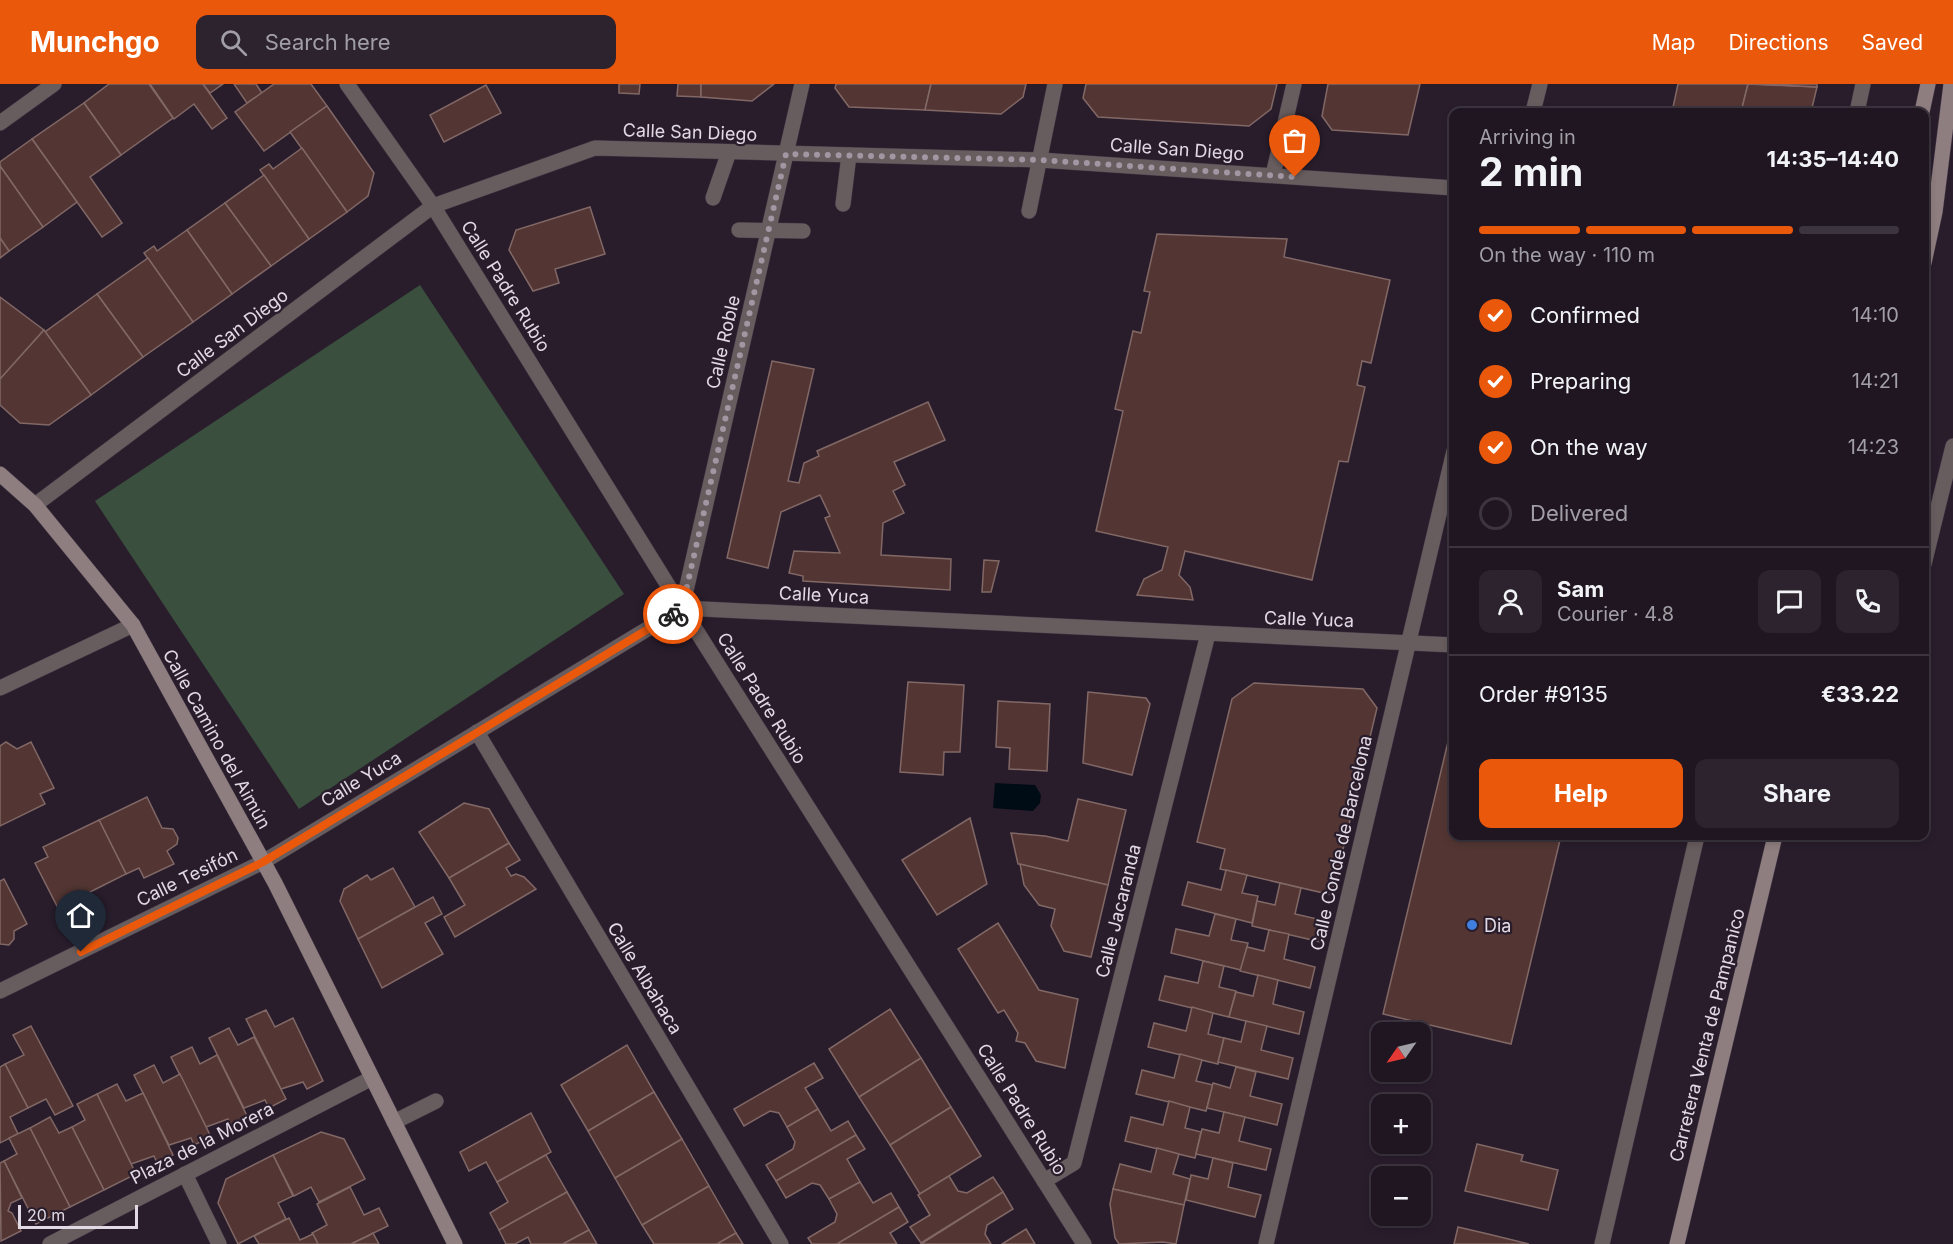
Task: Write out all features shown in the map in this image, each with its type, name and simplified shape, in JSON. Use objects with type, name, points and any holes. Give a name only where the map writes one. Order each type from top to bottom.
[{"type":"street","points":[[0,123],[54,84]]},
{"type":"street","name":"Calle Padre Rubio","points":[[347,84],[433,206],[682,608],[1084,1244]]},
{"type":"street","name":"Calle Roble","points":[[682,608],[802,84]]},
{"type":"street","points":[[1029,211],[1055,84]]},
{"type":"street","points":[[1273,175],[1294,84]]},
{"type":"street","points":[[1534,108],[1540,84]]},
{"type":"street","points":[[1858,108],[1863,84]]},
{"type":"street","points":[[1923,108],[1928,84]]},
{"type":"street","points":[[1929,240],[1935,212],[1951,84]]},
{"type":"street","name":"Calle San Diego","points":[[35,506],[433,206],[595,148],[1040,160],[1449,188]]},
{"type":"street","points":[[713,198],[729,152]]},
{"type":"street","points":[[843,204],[849,155]]},
{"type":"street","points":[[739,230],[803,231]]},
{"type":"street","points":[[1929,544],[1953,446]]},
{"type":"street","name":"Calle Conde de Barcelona","points":[[1266,1244],[1449,472]]},
{"type":"street","name":"Calle Camino del Aimún","points":[[0,474],[35,506],[133,625],[263,862],[455,1244]]},
{"type":"street","name":"Calle Yuca","points":[[263,862],[682,608],[1449,645]]},
{"type":"street","points":[[0,688],[133,625]]},
{"type":"street","name":"Calle Jacaranda","points":[[1044,1181],[1074,1163],[1208,634]]},
{"type":"street","name":"Calle Albahaca","points":[[477,732],[781,1244]]},
{"type":"street","points":[[1602,1244],[1696,840]]},
{"type":"street","name":"Carretera Venta de Pampanico","points":[[1677,1244],[1774,840]]},
{"type":"street","name":"Calle Tesifón","points":[[0,991],[263,862]]},
{"type":"street","name":"Plaza de la Morera","points":[[50,1244],[372,1078]]},
{"type":"street","points":[[394,1122],[436,1101]]},
{"type":"street","points":[[185,1174],[219,1244]]},
{"type":"green space","points":[[420,285],[624,594],[299,809],[95,501]]},
{"type":"shaded area","points":[[995,783],[1035,785],[1041,795],[1040,803],[1033,811],[993,808]]},
{"type":"building","points":[[109,84],[149,84],[173,118],[121,155],[84,103]]},
{"type":"building","points":[[150,84],[203,84],[227,118],[212,129],[194,104],[174,119]]},
{"type":"building","points":[[203,84],[223,84],[210,93]]},
{"type":"building","points":[[234,84],[256,84],[262,93],[247,103]]},
{"type":"building","points":[[274,84],[311,84],[327,106],[264,151],[235,112]]},
{"type":"building","points":[[619,84],[640,84],[639,94],[619,93]]},
{"type":"building","points":[[678,84],[701,84],[701,97],[677,96]]},
{"type":"building","points":[[701,84],[774,84],[752,101],[701,97]]},
{"type":"building","points":[[836,84],[931,84],[925,110],[849,107],[835,88]]},
{"type":"building","points":[[931,84],[1026,84],[1023,97],[1001,114],[925,110]]},
{"type":"building","points":[[1086,84],[1277,84],[1271,109],[1249,126],[1098,117],[1083,98]]},
{"type":"building","points":[[1328,84],[1420,84],[1408,135],[1332,130],[1322,116]]},
{"type":"building","points":[[1678,84],[1748,84],[1742,108],[1673,108]]},
{"type":"building","points":[[1748,84],[1817,87],[1812,108],[1742,108]]},
{"type":"building","points":[[1755,84],[1817,84],[1817,87]]},
{"type":"building","points":[[486,85],[501,113],[444,142],[430,115]]},
{"type":"building","points":[[84,103],[121,155],[90,177],[122,223],[102,237],[32,139]]},
{"type":"building","points":[[327,106],[374,173],[368,196],[347,212],[290,132]]},
{"type":"building","points":[[32,139],[77,202],[43,227],[0,166],[0,162]]},
{"type":"building","points":[[302,148],[347,212],[309,239],[260,170],[269,164],[273,169]]},
{"type":"building","points":[[0,166],[43,227],[9,251],[0,238]]},
{"type":"building","points":[[264,175],[309,239],[271,266],[225,203]]},
{"type":"building","points":[[225,203],[271,266],[232,294],[187,230]]},
{"type":"building","points":[[590,207],[605,254],[555,269],[559,283],[533,291],[509,250],[516,230]]},
{"type":"building","points":[[187,230],[232,294],[193,322],[144,253],[154,246],[157,251]]},
{"type":"building","points":[[1157,234],[1287,239],[1284,257],[1390,280],[1371,363],[1362,361],[1357,385],[1365,387],[1348,462],[1339,461],[1312,580],[1185,551],[1179,575],[1190,587],[1193,600],[1137,595],[1144,579],[1162,570],[1168,547],[1096,531],[1123,411],[1115,409],[1133,331],[1141,333],[1150,292],[1144,291]]},
{"type":"building","points":[[0,238],[9,251],[0,258]]},
{"type":"building","points":[[148,258],[193,322],[143,357],[97,294]]},
{"type":"building","points":[[97,294],[143,357],[91,395],[45,332]]},
{"type":"building","points":[[0,297],[44,330],[0,379]]},
{"type":"building","points":[[44,330],[91,395],[49,425],[20,423],[0,405],[0,379]]},
{"type":"building","points":[[772,361],[814,369],[788,481],[799,483],[804,463],[819,456],[817,451],[928,402],[945,440],[894,462],[905,485],[893,491],[904,513],[883,523],[881,555],[951,559],[950,590],[803,581],[803,576],[789,573],[794,551],[840,553],[825,518],[830,516],[820,495],[781,512],[768,568],[727,558]]},
{"type":"building","points":[[984,560],[999,561],[991,592],[982,592]]},
{"type":"building","points":[[908,682],[964,685],[960,752],[944,752],[943,775],[900,772]]},
{"type":"building","points":[[1254,683],[1363,689],[1377,708],[1332,895],[1220,869],[1225,849],[1197,842],[1232,699]]},
{"type":"building","points":[[1088,692],[1146,698],[1150,704],[1132,775],[1083,763]]},
{"type":"building","points":[[998,701],[1050,704],[1047,771],[1009,769],[1010,748],[996,747]]},
{"type":"building","name":"Dia","points":[[1449,738],[1449,840],[1560,840],[1511,1044],[1431,1025],[1431,1022],[1417,1022],[1383,1014]]},
{"type":"building","points":[[6,742],[17,749],[31,742],[54,788],[40,794],[45,804],[0,826],[0,746]]},
{"type":"building","points":[[147,797],[162,828],[173,829],[178,838],[177,844],[167,851],[174,864],[144,878],[139,868],[126,874],[99,820]]},
{"type":"building","points":[[1078,799],[1126,810],[1108,885],[1018,864],[1011,833],[1068,841]]},
{"type":"building","points":[[464,803],[489,809],[509,843],[449,878],[419,832]]},
{"type":"building","points":[[970,818],[987,884],[937,915],[902,860]]},
{"type":"building","points":[[99,820],[126,874],[90,892],[91,898],[86,905],[81,907],[71,902],[58,908],[35,863],[48,857],[43,847]]},
{"type":"building","points":[[509,843],[520,860],[506,868],[511,876],[516,874],[524,877],[536,889],[455,937],[444,917],[465,905],[449,878]]},
{"type":"building","points":[[1020,864],[1108,885],[1091,957],[1064,951],[1051,926],[1055,909],[1039,905],[1024,885]]},
{"type":"building","points":[[393,868],[415,907],[358,939],[340,901],[344,889],[367,875],[371,880]]},
{"type":"building","points":[[1226,870],[1247,875],[1242,893],[1258,896],[1252,923],[1182,905],[1188,882],[1221,890]]},
{"type":"building","points":[[4,879],[27,924],[14,931],[14,939],[9,945],[0,944],[0,881]]},
{"type":"building","points":[[1280,883],[1301,888],[1295,914],[1326,921],[1321,942],[1252,926],[1257,901],[1275,905]]},
{"type":"building","points":[[433,897],[442,914],[425,923],[443,954],[382,988],[358,939]]},
{"type":"building","points":[[1215,914],[1236,919],[1231,940],[1248,943],[1241,970],[1171,953],[1176,929],[1209,936]]},
{"type":"building","points":[[998,923],[1039,990],[1078,999],[1065,1068],[1036,1061],[1025,1043],[1016,1041],[1018,1033],[1004,1010],[998,1013],[958,949]]},
{"type":"building","points":[[1269,930],[1289,934],[1284,959],[1315,967],[1310,988],[1240,971],[1247,947],[1264,951]]},
{"type":"building","points":[[1203,961],[1224,966],[1219,987],[1236,991],[1229,1017],[1159,1000],[1165,976],[1198,983]]},
{"type":"building","points":[[1258,975],[1278,980],[1273,1004],[1304,1012],[1299,1034],[1229,1017],[1236,992],[1253,996]]},
{"type":"building","points":[[1192,1007],[1213,1013],[1208,1034],[1224,1038],[1218,1064],[1148,1047],[1154,1023],[1186,1031]]},
{"type":"building","points":[[890,1009],[921,1058],[859,1097],[829,1049]]},
{"type":"building","points":[[266,1010],[275,1027],[293,1018],[323,1081],[307,1089],[303,1082],[281,1089],[246,1019]]},
{"type":"building","points":[[1246,1021],[1267,1026],[1261,1050],[1293,1058],[1288,1079],[1218,1062],[1224,1038],[1241,1042]]},
{"type":"building","points":[[31,1026],[73,1106],[55,1115],[46,1099],[28,1108],[5,1064],[24,1055],[13,1035]]},
{"type":"building","points":[[229,1028],[238,1045],[254,1037],[286,1099],[269,1108],[265,1100],[244,1108],[209,1038]]},
{"type":"building","points":[[627,1045],[654,1092],[588,1131],[561,1085]]},
{"type":"building","points":[[192,1047],[200,1064],[217,1055],[248,1118],[232,1126],[228,1119],[206,1127],[171,1057]]},
{"type":"building","points":[[1180,1054],[1202,1060],[1196,1081],[1213,1085],[1206,1111],[1136,1094],[1142,1070],[1174,1078]]},
{"type":"building","points":[[921,1058],[951,1107],[890,1145],[859,1097]]},
{"type":"building","points":[[814,1063],[823,1078],[805,1088],[818,1109],[787,1127],[779,1113],[770,1111],[744,1126],[734,1109]]},
{"type":"building","points":[[5,1064],[28,1108],[10,1117],[18,1134],[0,1143],[0,1067]]},
{"type":"building","points":[[154,1065],[163,1083],[180,1074],[211,1137],[194,1145],[191,1138],[169,1145],[134,1075]]},
{"type":"building","points":[[1236,1067],[1256,1072],[1250,1096],[1282,1104],[1277,1125],[1207,1108],[1213,1083],[1230,1088]]},
{"type":"building","points":[[117,1084],[126,1101],[143,1093],[173,1155],[157,1163],[154,1156],[131,1164],[97,1094]]},
{"type":"building","points":[[654,1092],[682,1139],[615,1178],[588,1131]]},
{"type":"building","points":[[97,1094],[136,1174],[104,1190],[72,1127],[85,1120],[77,1104]]},
{"type":"building","points":[[1169,1101],[1190,1107],[1185,1128],[1201,1132],[1195,1158],[1125,1141],[1131,1117],[1163,1125]]},
{"type":"building","points":[[951,1107],[981,1156],[920,1194],[890,1145]]},
{"type":"building","points":[[818,1109],[831,1131],[848,1121],[856,1135],[776,1181],[766,1165],[793,1149],[795,1142],[787,1127]]},
{"type":"building","points":[[1224,1112],[1245,1117],[1239,1141],[1271,1149],[1266,1170],[1196,1154],[1202,1129],[1219,1133]]},
{"type":"building","points":[[531,1113],[551,1152],[497,1182],[486,1162],[469,1171],[460,1152]]},
{"type":"building","points":[[50,1117],[59,1133],[72,1127],[104,1190],[70,1207],[30,1128]]},
{"type":"building","points":[[30,1128],[70,1207],[36,1224],[4,1161],[17,1154],[9,1138]]},
{"type":"building","points":[[321,1132],[344,1139],[365,1179],[319,1202],[311,1187],[294,1196],[273,1155]]},
{"type":"building","points":[[856,1135],[865,1149],[847,1159],[860,1182],[829,1199],[820,1185],[812,1183],[786,1198],[776,1181]]},
{"type":"building","points":[[682,1139],[709,1186],[642,1225],[615,1178]]},
{"type":"building","points":[[1477,1144],[1523,1155],[1521,1161],[1558,1170],[1548,1210],[1465,1191]]},
{"type":"building","points":[[1157,1148],[1179,1154],[1173,1174],[1190,1179],[1184,1205],[1113,1189],[1120,1164],[1151,1172]]},
{"type":"building","points":[[273,1155],[293,1196],[278,1203],[286,1219],[238,1244],[218,1203],[226,1179]]},
{"type":"building","points":[[546,1155],[567,1192],[499,1230],[490,1213],[508,1202],[497,1182]]},
{"type":"building","points":[[1213,1158],[1233,1163],[1228,1187],[1261,1195],[1255,1217],[1186,1200],[1191,1175],[1208,1179]]},
{"type":"building","points":[[4,1161],[22,1198],[11,1203],[8,1211],[12,1213],[21,1231],[1,1241],[0,1163]]},
{"type":"building","points":[[949,1176],[958,1191],[967,1193],[993,1177],[1003,1192],[921,1243],[910,1227],[930,1215],[918,1195]]},
{"type":"building","points":[[860,1182],[873,1203],[891,1193],[899,1207],[837,1244],[812,1244],[808,1238],[835,1222],[837,1214],[829,1199]]},
{"type":"building","points":[[709,1186],[736,1233],[717,1244],[654,1244],[642,1225]]},
{"type":"building","points":[[350,1187],[364,1215],[379,1208],[388,1226],[351,1244],[318,1244],[312,1233],[327,1225],[317,1204]]},
{"type":"building","points":[[1113,1189],[1184,1205],[1176,1244],[1163,1242],[1119,1244],[1115,1238],[1110,1204]]},
{"type":"building","points":[[567,1192],[589,1230],[563,1244],[531,1244],[528,1237],[515,1244],[506,1244],[499,1230]]},
{"type":"building","points":[[1003,1192],[1013,1209],[987,1225],[985,1234],[991,1244],[921,1244]]},
{"type":"building","points":[[899,1207],[908,1222],[890,1233],[897,1244],[837,1244]]},
{"type":"building","points":[[289,1218],[300,1240],[313,1234],[318,1244],[259,1244],[254,1236]]},
{"type":"building","points":[[1458,1227],[1488,1234],[1529,1244],[1454,1244]]},
{"type":"building","points":[[1026,1229],[1035,1244],[1002,1244]]},
{"type":"building","points":[[589,1230],[597,1244],[563,1244]]},
{"type":"building","points":[[373,1233],[379,1244],[351,1244],[368,1236]]},
{"type":"building","points":[[736,1233],[743,1244],[717,1244]]},
{"type":"way so far","points":[[673,614],[682,608],[786,154],[1040,160],[1295,177]]},
{"type":"place","name":"Dia","points":[[1472,925]]},
{"type":"route","points":[[81,952],[263,862],[673,614]]}]
